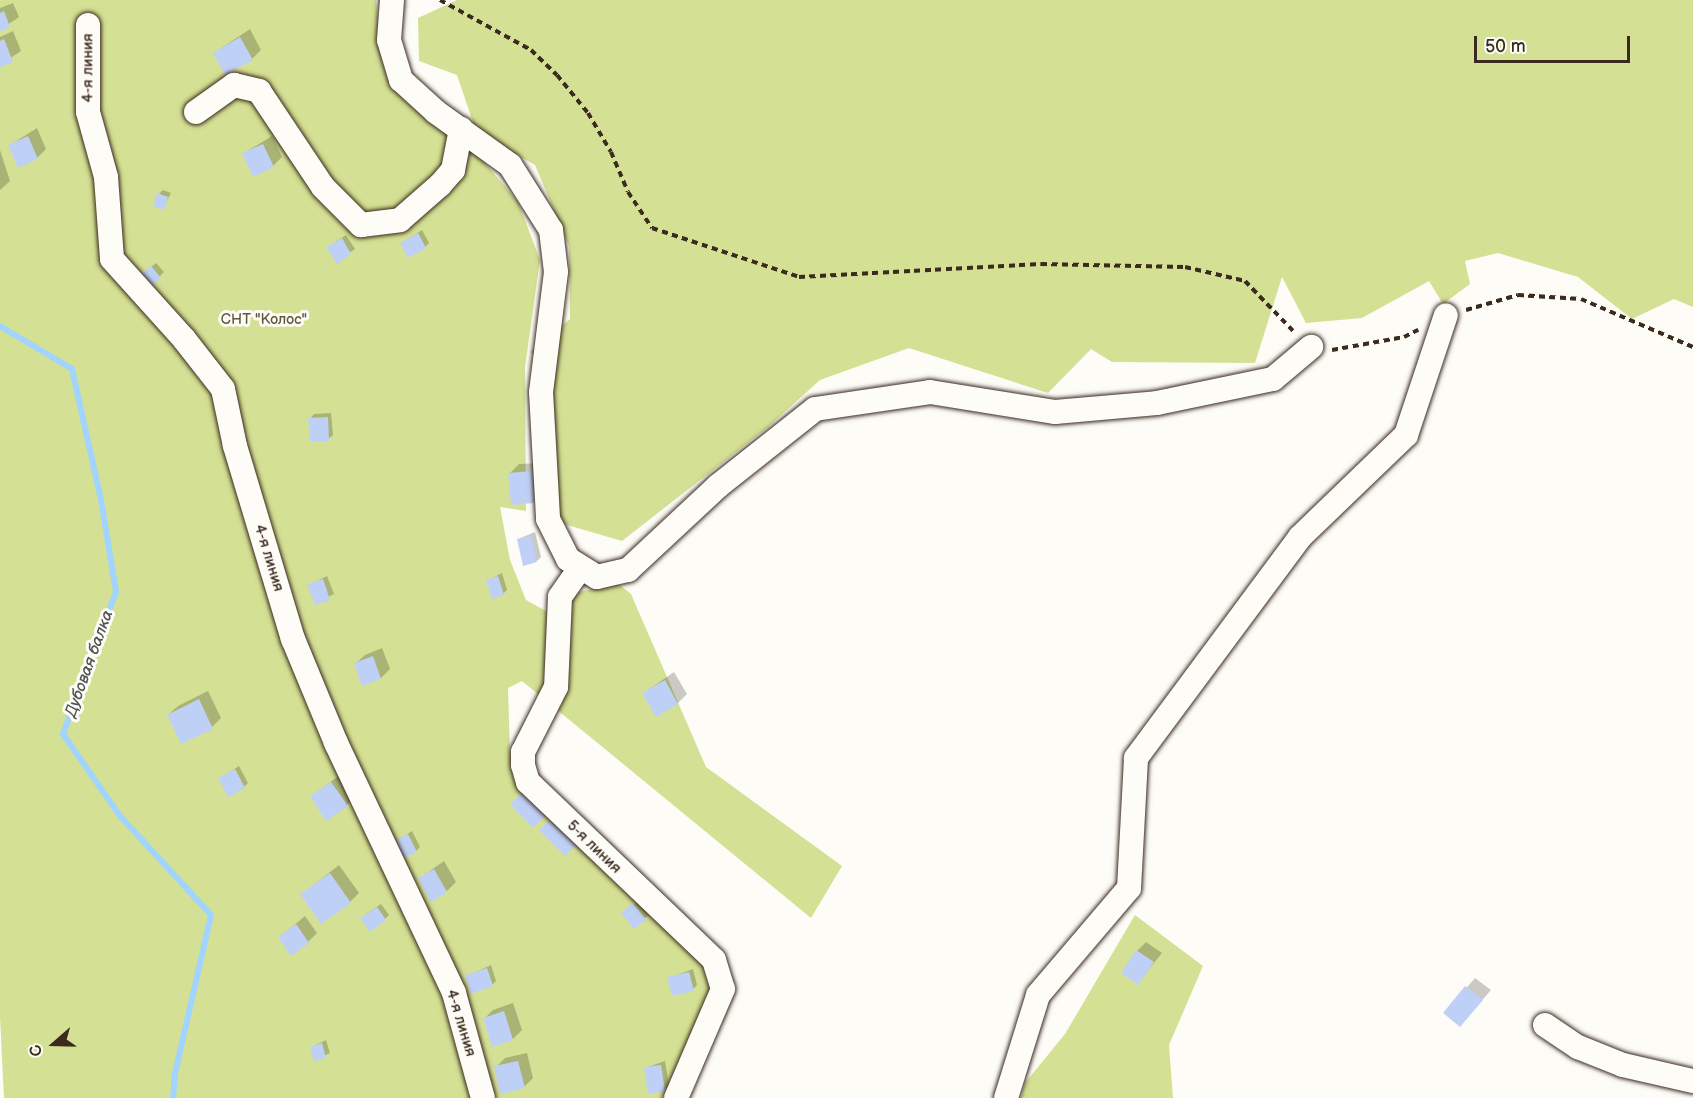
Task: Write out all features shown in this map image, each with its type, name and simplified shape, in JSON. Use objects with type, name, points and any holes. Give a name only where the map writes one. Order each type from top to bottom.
[{"type":"street","points":[[392,0],[389,40],[401,80],[510,165],[551,230],[556,272],[541,392],[548,519],[568,559],[597,577],[628,570],[718,486],[815,409],[930,392],[1055,412],[1157,403],[1273,379],[1311,347]]},
{"type":"street","name":"4-я линия","points":[[88,25],[88,112],[106,177],[112,259],[184,339],[223,389],[235,446],[293,639],[336,744],[454,993],[483,1098]]},
{"type":"street","points":[[196,112],[234,85],[259,92],[323,188],[361,225],[400,220],[440,185],[453,170],[461,129]]},
{"type":"street","points":[[1006,1098],[1038,995],[1129,888],[1136,758],[1300,537],[1406,435],[1446,315]]},
{"type":"street","name":"5-я линия","points":[[576,574],[560,597],[556,687],[523,752],[523,765],[528,782],[714,960],[723,989],[676,1098]]},
{"type":"street","points":[[1545,1025],[1578,1047],[1623,1065],[1693,1081]]},
{"type":"path","points":[[440,0],[531,50],[557,75],[588,113],[611,152],[628,192],[652,228],[799,277],[1041,264],[1185,267],[1245,281],[1317,353],[1404,337],[1446,315],[1518,295],[1581,299],[1693,347]]},
{"type":"green space","name":"СНТ \"Колос\"","points":[[0,0],[376,0],[380,40],[518,202],[540,260],[525,367],[526,511],[500,507],[510,560],[526,600],[564,621],[571,594],[617,583],[631,594],[706,767],[842,866],[811,918],[522,681],[508,688],[510,754],[563,819],[708,962],[716,991],[668,1098],[4,1098],[0,1016]]},
{"type":"green space","points":[[457,0],[1693,0],[1693,307],[1674,299],[1632,319],[1578,277],[1498,253],[1465,261],[1470,284],[1443,304],[1429,281],[1362,318],[1306,323],[1282,277],[1255,363],[1112,362],[1091,349],[1048,393],[909,348],[820,380],[768,427],[622,541],[557,522],[552,428],[554,374],[530,352],[570,319],[569,246],[535,165],[476,131],[457,75],[419,61],[418,18]]},
{"type":"green space","points":[[1135,915],[1203,966],[1169,1045],[1173,1098],[1021,1098],[1025,1083],[1065,1034]]},
{"type":"building","points":[[4,11],[10,27],[0,31],[0,13]]},
{"type":"building","points":[[240,37],[253,60],[225,75],[213,53]]},
{"type":"building","points":[[4,39],[13,62],[0,67],[0,41]]},
{"type":"building","points":[[28,136],[38,159],[18,168],[8,145]]},
{"type":"building","points":[[263,144],[274,167],[253,177],[242,153]]},
{"type":"building","points":[[157,193],[168,197],[164,210],[153,206]]},
{"type":"building","points":[[418,233],[426,248],[408,258],[400,243]]},
{"type":"building","points":[[342,238],[351,254],[337,264],[326,247]]},
{"type":"building","points":[[151,266],[161,278],[150,288],[139,276]]},
{"type":"building","points":[[328,417],[329,441],[310,442],[308,418]]},
{"type":"building","points":[[532,471],[534,503],[511,505],[508,473]]},
{"type":"building","points":[[531,536],[537,562],[523,566],[517,539]]},
{"type":"building","points":[[498,576],[504,595],[492,599],[486,580]]},
{"type":"building","points":[[323,579],[330,600],[315,605],[307,584]]},
{"type":"building","points":[[373,656],[381,679],[362,686],[354,663]]},
{"type":"building","points":[[665,680],[678,704],[656,717],[642,693]]},
{"type":"building","points":[[199,699],[213,729],[181,744],[167,715]]},
{"type":"building","points":[[235,769],[245,788],[228,797],[218,778]]},
{"type":"building","points":[[331,782],[348,806],[326,821],[310,796]]},
{"type":"building","points":[[524,791],[546,815],[533,828],[510,804]]},
{"type":"building","points":[[550,819],[576,845],[565,856],[539,830]]},
{"type":"building","points":[[408,834],[417,852],[400,860],[391,842]]},
{"type":"building","points":[[434,869],[447,892],[431,902],[418,878]]},
{"type":"building","points":[[330,873],[351,903],[321,924],[300,894]]},
{"type":"building","points":[[633,903],[646,920],[634,929],[621,913]]},
{"type":"building","points":[[377,907],[386,920],[370,932],[360,918]]},
{"type":"building","points":[[296,924],[309,943],[291,956],[278,937]]},
{"type":"building","points":[[1136,950],[1154,962],[1138,985],[1121,973]]},
{"type":"building","points":[[487,968],[493,986],[471,994],[465,975]]},
{"type":"building","points":[[689,972],[694,991],[672,996],[667,977]]},
{"type":"building","points":[[1465,986],[1483,1000],[1460,1027],[1443,1013]]},
{"type":"building","points":[[504,1011],[513,1040],[492,1047],[483,1018]]},
{"type":"building","points":[[322,1043],[326,1058],[314,1061],[310,1047]]},
{"type":"building","points":[[518,1061],[525,1088],[500,1094],[494,1066]]},
{"type":"building","points":[[661,1065],[665,1091],[648,1094],[644,1067]]},
{"type":"waterway","name":"Дубовая балка","points":[[0,326],[72,369],[101,500],[116,592],[63,734],[120,816],[211,915],[175,1074],[173,1098]]}]
